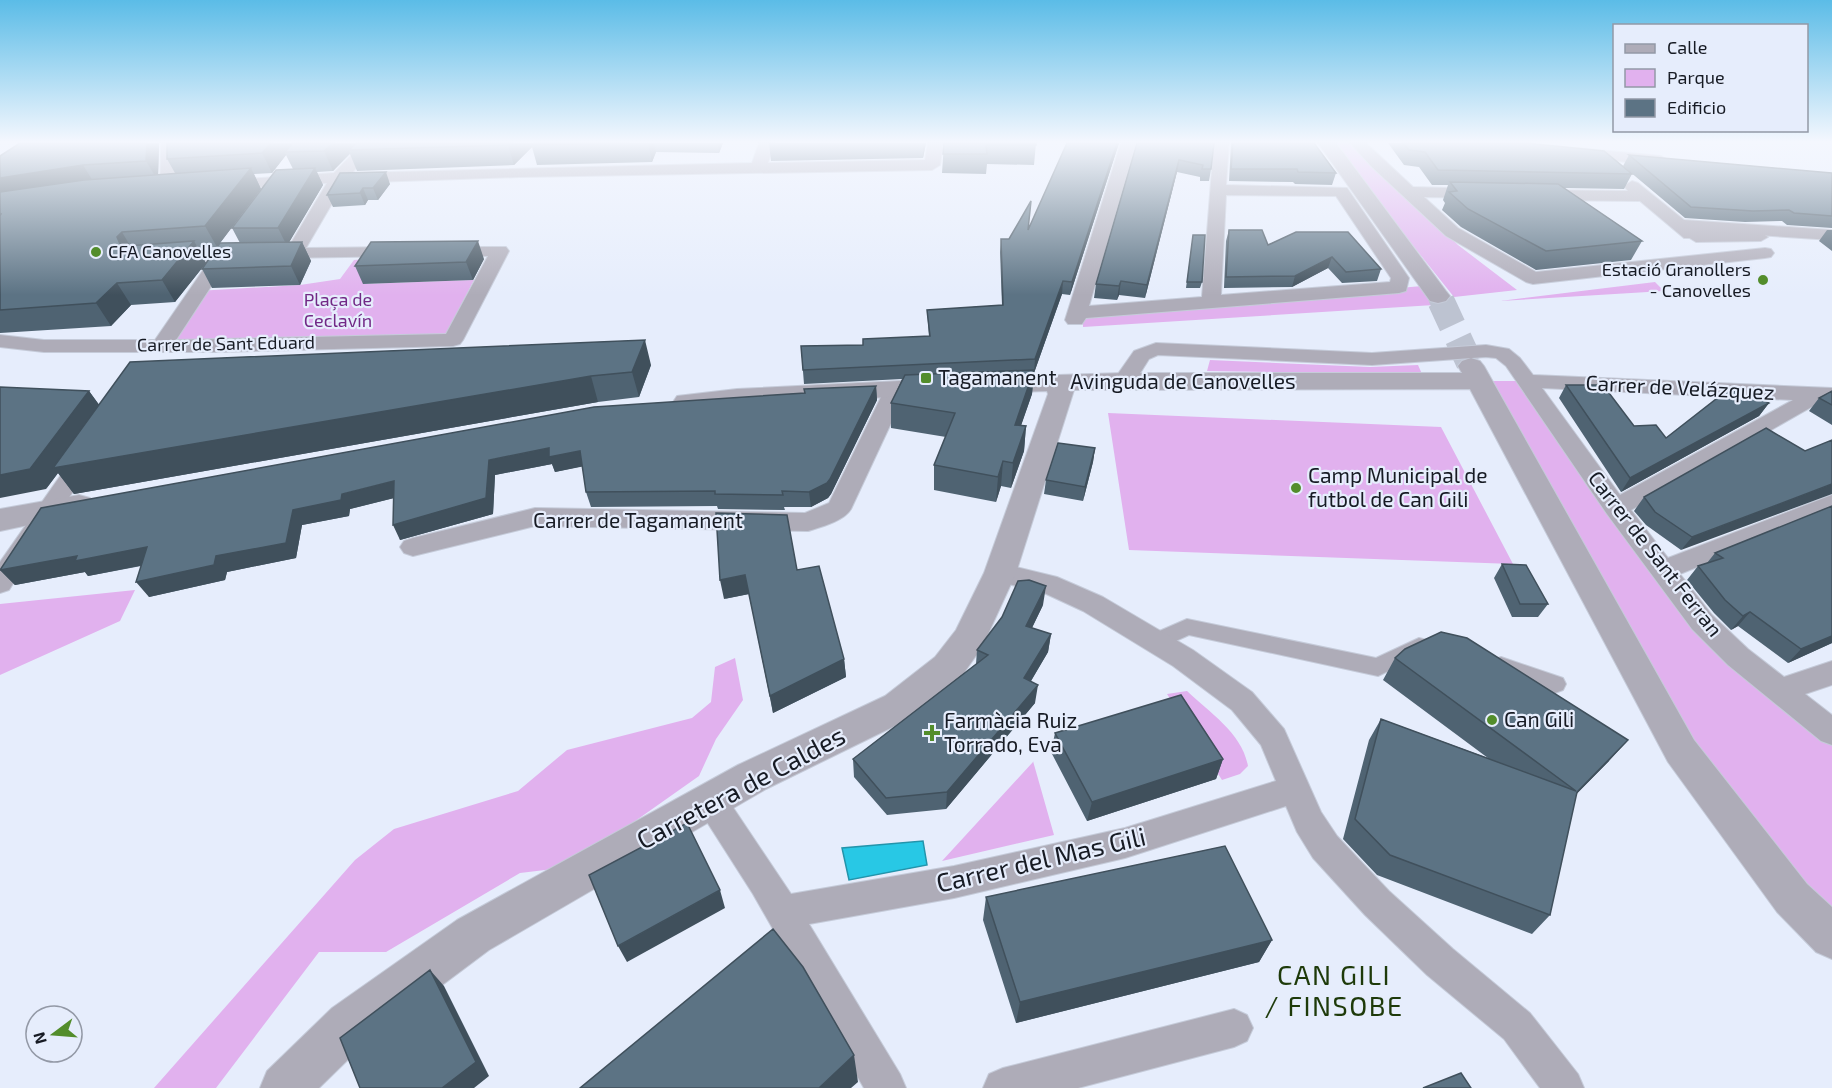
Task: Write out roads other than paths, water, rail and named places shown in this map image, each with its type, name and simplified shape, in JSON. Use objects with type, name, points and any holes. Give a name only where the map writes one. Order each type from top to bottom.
[{"type":"street","points":[[263,198],[266,194]]},
{"type":"street","points":[[153,259],[224,254],[294,253],[329,194]]},
{"type":"street","points":[[1114,194],[1081,316],[1211,301],[1399,287],[1400,278],[1343,194]]},
{"type":"street","points":[[1211,301],[1219,194]]},
{"type":"street","points":[[1364,194],[1438,296]]},
{"type":"street","points":[[1411,194],[1452,232],[1533,279],[1766,253]]},
{"type":"street","points":[[1492,194],[1503,194]]},
{"type":"street","points":[[1526,194],[1644,196]]},
{"type":"street","points":[[1641,194],[1688,232],[1714,238],[1761,237],[1688,232]]},
{"type":"street","points":[[1688,232],[1765,229],[1832,234]]},
{"type":"street","points":[[162,345],[237,236]]},
{"type":"street","points":[[1714,238],[1739,255]]},
{"type":"street","name":"Carrer de Sant Eduard","points":[[0,341],[44,346],[453,340],[500,251],[294,253]]},
{"type":"street","name":"Carrer de Sant Ferran","points":[[1124,381],[1141,355],[1156,349],[1372,360],[1486,351],[1502,353],[1513,362],[1616,508],[1702,622],[1738,657],[1832,732]]},
{"type":"street","name":"Avinguda de Canovelles","points":[[656,406],[737,397],[1059,382],[1474,374],[1681,751],[1792,898],[1832,937]]},
{"type":"street","name":"Carrer de Velázquez","points":[[1527,381],[1825,395]]},
{"type":"street","name":"Carretera de Caldes","points":[[284,1088],[349,1024],[473,935],[752,777],[898,707],[948,667],[970,638],[1000,573],[1061,394],[1059,382]]},
{"type":"street","name":"Carrer de Tagamanent","points":[[413,546],[535,517],[808,522],[839,509],[896,389]]},
{"type":"street","points":[[1616,508],[1825,395]]},
{"type":"street","points":[[0,583],[96,441]]},
{"type":"street","points":[[0,520],[104,501]]},
{"type":"street","points":[[1663,570],[1832,503]]},
{"type":"street","points":[[1000,573],[1048,584],[1093,604],[1183,658],[1242,701],[1273,738],[1309,822],[1325,847],[1377,903],[1440,962],[1517,1026],[1564,1088]]},
{"type":"street","points":[[1156,642],[1187,627],[1378,667],[1426,642],[1436,644]]},
{"type":"street","points":[[1485,659],[1517,673],[1555,684]]},
{"type":"street","points":[[1781,690],[1832,672]]},
{"type":"street","points":[[1781,690],[1832,708]]},
{"type":"street","name":"Carrer del Mas Gili","points":[[783,913],[954,882],[1125,843],[1294,789]]},
{"type":"street","points":[[711,801],[783,913],[886,1088]]},
{"type":"street","points":[[1003,1088],[1234,1028]]},
{"type":"water","points":[[923,841],[927,865],[849,880],[842,848]]},
{"type":"tunnel","points":[[1438,296],[1441,303]]},
{"type":"tunnel","points":[[1441,301],[1471,366]]},
{"type":"place","name":"CFA Canovelles","points":[[96,252]]},
{"type":"place","name":"Estació Granollers - Canovelles","points":[[1763,280]]},
{"type":"place","name":"Tagamanent","points":[[926,378]]},
{"type":"place","name":"Camp Municipal de futbol de Can Gili","points":[[1296,488]]},
{"type":"place","name":"Can Gili","points":[[1492,720]]},
{"type":"place","name":"Farmàcia Ruiz Torrado, Eva","points":[[932,733]]},
{"type":"district","name":"CAN GILI / FINSOBE","points":[[1334,992]]},
{"type":"park label","name":"Plaça de Ceclavín","points":[[338,310]]}]
